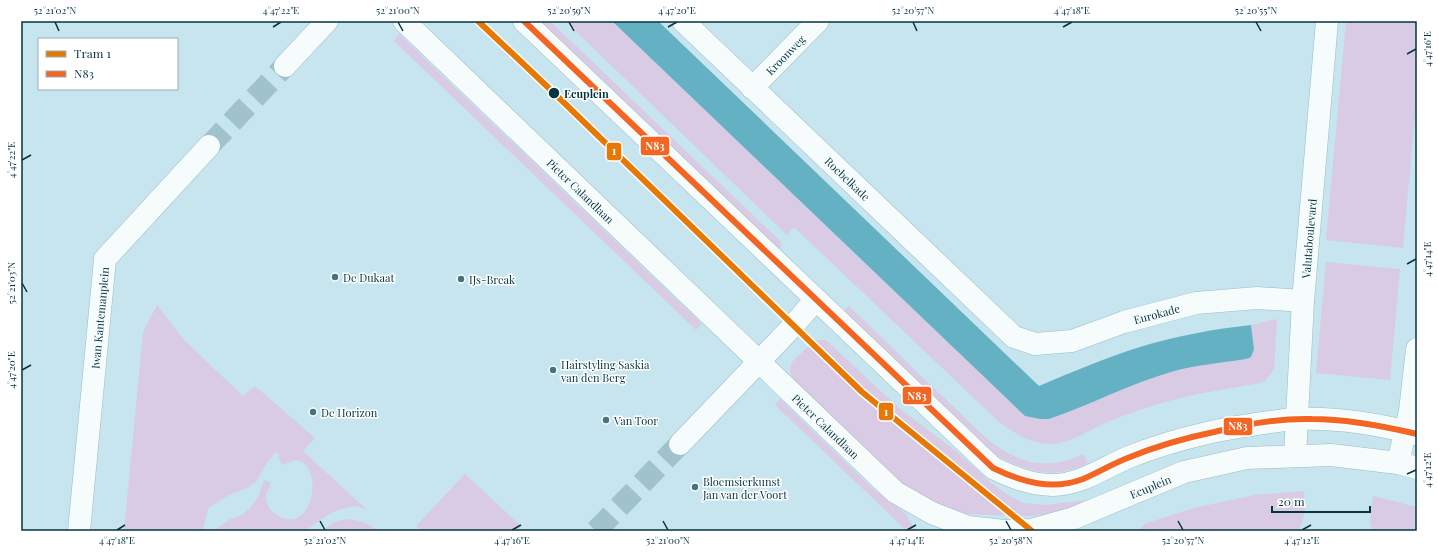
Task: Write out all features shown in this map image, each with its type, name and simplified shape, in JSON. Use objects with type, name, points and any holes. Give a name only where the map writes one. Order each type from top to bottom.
[{"type":"main road","points":[[285,66],[327,21]]},
{"type":"main road","name":"Pieter Calandlaan","points":[[404,21],[895,492]]},
{"type":"main road","points":[[524,21],[993,468],[1014,478],[1036,484],[1054,485],[1072,482],[1130,457],[1163,445],[1206,433],[1245,425],[1297,418],[1373,424],[1411,432]]},
{"type":"main road","name":"Roebelkade","points":[[683,21],[1014,336]]},
{"type":"main road","name":"Kroonweg","points":[[752,88],[818,21]]},
{"type":"main road","name":"Valutaboulevard","points":[[1295,456],[1303,301],[1327,21]]},
{"type":"main road","name":"Iwan Kantemanplein","points":[[79,531],[104,259],[209,146]]},
{"type":"main road","name":"Eurokade","points":[[1014,336],[1035,344],[1072,341],[1124,322],[1196,303],[1257,298],[1303,301]]},
{"type":"main road","points":[[680,444],[793,326],[816,299]]},
{"type":"main road","points":[[1408,466],[1411,432],[1410,411],[1417,349]]},
{"type":"main road","name":"Ecuplein","points":[[895,492],[932,513],[968,527],[1004,531],[1030,530],[1074,518],[1184,472],[1247,458],[1331,455],[1408,466]]},
{"type":"shaded area","points":[[537,21],[550,21],[781,242],[781,247],[778,252]]},
{"type":"shaded area","points":[[565,21],[612,21],[1025,416],[1049,419],[1124,388],[1171,372],[1246,359],[1254,349],[1251,325],[1277,319],[1274,369],[1266,380],[1260,383],[1171,400],[1110,421],[1081,435],[1058,443],[1043,444],[1023,437],[999,422],[794,227],[787,235]]},
{"type":"shaded area","points":[[1346,21],[1417,21],[1417,94],[1403,248],[1326,240]]},
{"type":"shaded area","points":[[399,34],[702,324],[696,330],[394,41]]},
{"type":"shaded area","points":[[1326,262],[1400,269],[1390,380],[1316,373]]},
{"type":"shaded area","points":[[157,305],[184,340],[243,396],[255,386],[315,438],[303,451],[367,510],[357,506],[333,512],[305,531],[214,531],[230,519],[242,515],[250,508],[258,497],[264,480],[271,483],[266,500],[271,511],[284,518],[294,519],[307,509],[312,490],[310,472],[306,465],[299,461],[292,461],[282,465],[277,451],[268,461],[256,482],[247,488],[229,495],[208,508],[203,531],[124,531],[143,332]]},
{"type":"shaded area","points":[[849,306],[977,430],[999,448],[1016,457],[1033,462],[1050,463],[1067,461],[1083,454],[1088,463],[1075,469],[1050,473],[1014,464],[989,452],[843,312]]},
{"type":"shaded area","points":[[815,340],[826,340],[899,408],[956,451],[990,482],[1008,495],[1024,503],[1044,505],[1087,500],[1090,506],[1055,514],[1030,516],[966,514],[939,505],[901,483],[793,381],[790,369],[792,362]]},
{"type":"shaded area","points":[[780,399],[872,488],[905,513],[916,531],[907,531],[775,405]]},
{"type":"shaded area","points":[[465,474],[521,526],[516,531],[421,531],[416,526]]},
{"type":"shaded area","points":[[1304,491],[1305,512],[1299,531],[1136,531],[1147,523],[1194,508],[1255,495]]},
{"type":"shaded area","points":[[1373,496],[1417,507],[1417,531],[1372,531],[1370,522]]},
{"type":"shaded area","points":[[346,519],[363,522],[378,531],[322,531],[334,522]]},
{"type":"water","points":[[612,21],[658,21],[1039,386],[1101,360],[1167,339],[1195,333],[1251,325],[1254,349],[1251,357],[1171,372],[1140,382],[1049,419],[1025,416]]},
{"type":"tunnel","points":[[209,146],[285,66]]},
{"type":"tunnel","points":[[596,531],[680,444]]},
{"type":"tram line","name":"1","points":[[478,21],[862,392],[1032,531]]},
{"type":"transit line","name":"N83","points":[[524,21],[993,468],[1026,481],[1049,484],[1071,483],[1150,449],[1238,426],[1288,419],[1325,419],[1352,422],[1417,434]]},
{"type":"place","name":"Ecuplein","points":[[554,93]]},
{"type":"place","name":"De Dukaat","points":[[335,277]]},
{"type":"place","name":"IJs-Break","points":[[461,279]]},
{"type":"place","name":"Hairstyling Saskia van den Berg","points":[[553,370]]},
{"type":"place","name":"De Horizon","points":[[313,412]]},
{"type":"place","name":"Van Toor","points":[[606,420]]},
{"type":"place","name":"Bloemsierkunst Jan van der Voort","points":[[695,487]]}]
